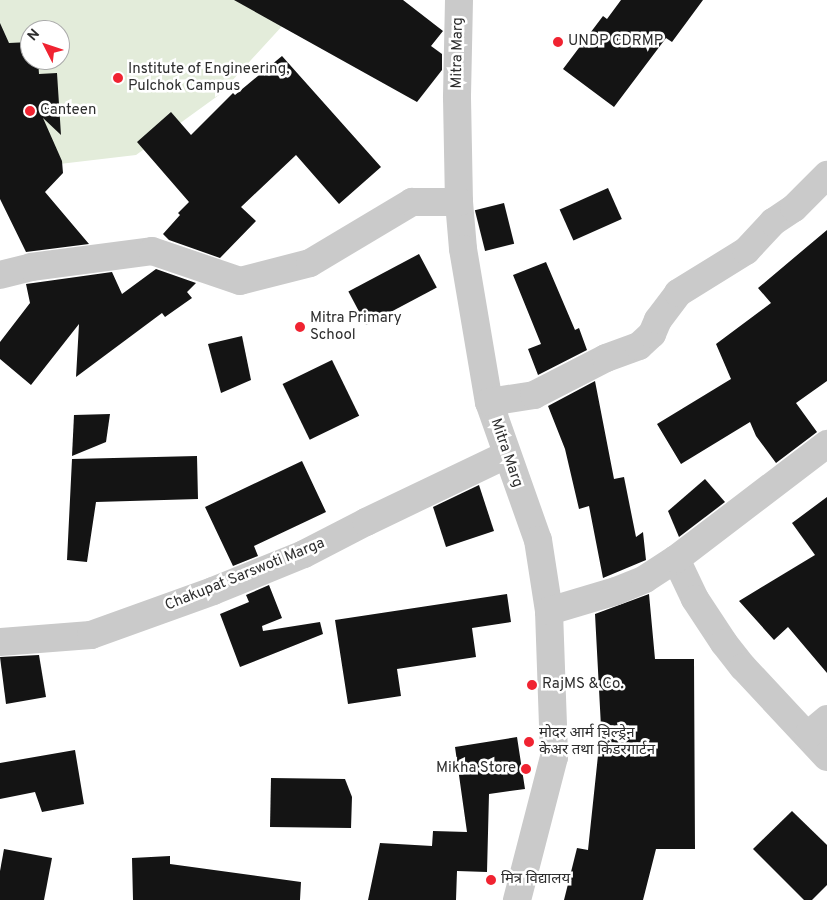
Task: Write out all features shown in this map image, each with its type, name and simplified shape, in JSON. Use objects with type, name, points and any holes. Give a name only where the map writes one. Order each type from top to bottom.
[{"type":"street","name":"Mitra Marg","points":[[459,0],[457,98],[459,202],[463,248],[489,402],[506,455],[538,540],[549,611],[554,757],[516,900]]},
{"type":"street","points":[[489,402],[534,395],[612,356],[639,346],[652,334],[658,320],[678,293],[746,251],[773,222],[794,208],[827,176]]},
{"type":"street","points":[[0,275],[31,266],[152,251],[240,281],[310,263],[412,202],[459,202]]},
{"type":"street","points":[[549,611],[616,591],[645,579],[676,559],[827,444]]},
{"type":"street","name":"Chakupat Sarswoti Marga","points":[[0,642],[91,635],[203,595],[304,554],[506,455]]},
{"type":"street","points":[[676,559],[695,599],[742,667],[817,727],[827,757]]},
{"type":"green space","name":"Institute of Engineering, Pulchok Campus","points":[[0,0],[306,0],[219,95],[136,155],[0,171]]},
{"type":"building","points":[[234,0],[403,0],[443,31],[431,46],[442,54],[442,70],[417,102]]},
{"type":"building","points":[[621,0],[703,0],[672,42],[666,38],[614,107],[563,69],[603,16],[607,19]]},
{"type":"building","points":[[0,23],[9,43],[20,42],[20,70],[39,70],[39,74],[57,73],[61,135],[43,118],[62,161],[63,173],[45,192],[89,244],[26,252],[0,199]]},
{"type":"building","points":[[282,56],[381,167],[339,204],[296,155],[241,207],[256,221],[220,258],[169,240],[163,234],[180,215],[178,213],[189,202],[137,142],[171,112],[191,135],[233,93],[235,95]]},
{"type":"building","points":[[608,188],[622,219],[573,241],[560,210]]},
{"type":"building","points":[[504,203],[514,244],[485,251],[475,210]]},
{"type":"building","points":[[827,230],[827,381],[796,403],[817,432],[776,463],[756,436],[750,422],[681,464],[657,424],[731,379],[716,344],[771,303],[758,288]]},
{"type":"building","points":[[419,254],[437,288],[366,325],[348,292]]},
{"type":"building","points":[[546,262],[575,330],[579,328],[587,350],[538,375],[528,349],[541,344],[513,275]]},
{"type":"building","points":[[156,269],[196,283],[187,292],[192,298],[165,317],[162,313],[76,377],[79,324],[31,385],[0,359],[0,342],[30,303],[26,284],[112,272],[122,294]]},
{"type":"building","points":[[242,336],[251,380],[221,393],[208,344]]},
{"type":"building","points":[[332,360],[359,416],[310,440],[283,384]]},
{"type":"building","points":[[595,381],[614,479],[624,477],[636,537],[643,532],[646,560],[603,578],[589,506],[579,509],[565,449],[548,406]]},
{"type":"building","points":[[110,414],[106,442],[72,456],[74,415]]},
{"type":"building","points":[[197,456],[198,499],[96,502],[87,562],[67,560],[72,459]]},
{"type":"building","points":[[302,461],[326,512],[254,546],[258,556],[233,566],[205,507]]},
{"type":"building","points":[[705,479],[725,502],[679,537],[668,511]]},
{"type":"building","points":[[479,485],[494,531],[446,547],[433,507]]},
{"type":"building","points":[[827,497],[827,673],[788,627],[774,640],[739,601],[815,555],[792,523]]},
{"type":"building","points":[[269,585],[282,618],[262,626],[263,631],[320,622],[323,634],[240,667],[220,614],[249,602],[246,595]]},
{"type":"building","points":[[507,594],[511,622],[472,628],[476,657],[397,669],[401,696],[348,704],[335,620]]},
{"type":"building","points":[[649,594],[655,659],[694,659],[695,849],[656,849],[643,900],[564,900],[577,848],[588,850],[601,727],[595,614]]},
{"type":"building","points":[[39,655],[46,697],[6,704],[0,657]]},
{"type":"building","points":[[517,737],[525,789],[489,794],[487,872],[457,871],[456,900],[368,900],[380,843],[432,846],[433,831],[467,832],[455,747]]},
{"type":"building","points":[[75,750],[84,804],[42,812],[35,792],[0,799],[0,763]]},
{"type":"building","points":[[271,778],[345,779],[352,797],[351,828],[270,827]]},
{"type":"building","points":[[792,811],[827,845],[827,885],[812,900],[804,900],[753,849]]},
{"type":"building","points":[[4,849],[52,858],[44,900],[0,900],[0,871]]},
{"type":"building","points":[[170,856],[170,864],[301,882],[300,900],[133,900],[132,858]]},
{"type":"place","name":"UNDP CDRMP","points":[[558,42]]},
{"type":"place","name":"Institute of Engineering, Pulchok Campus","points":[[118,78]]},
{"type":"place","name":"Canteen","points":[[30,111]]},
{"type":"place","name":"Mitra Primary School","points":[[300,327]]},
{"type":"place","name":"RajMS & Co.","points":[[532,685]]},
{"type":"place","name":"मोदर आर्म चिल्ड्रेन केअर तथा किंडरगार्टन","points":[[529,742]]},
{"type":"place","name":"Mikha Store","points":[[526,769]]},
{"type":"place","name":"मित्र विद्यालय","points":[[491,880]]}]
